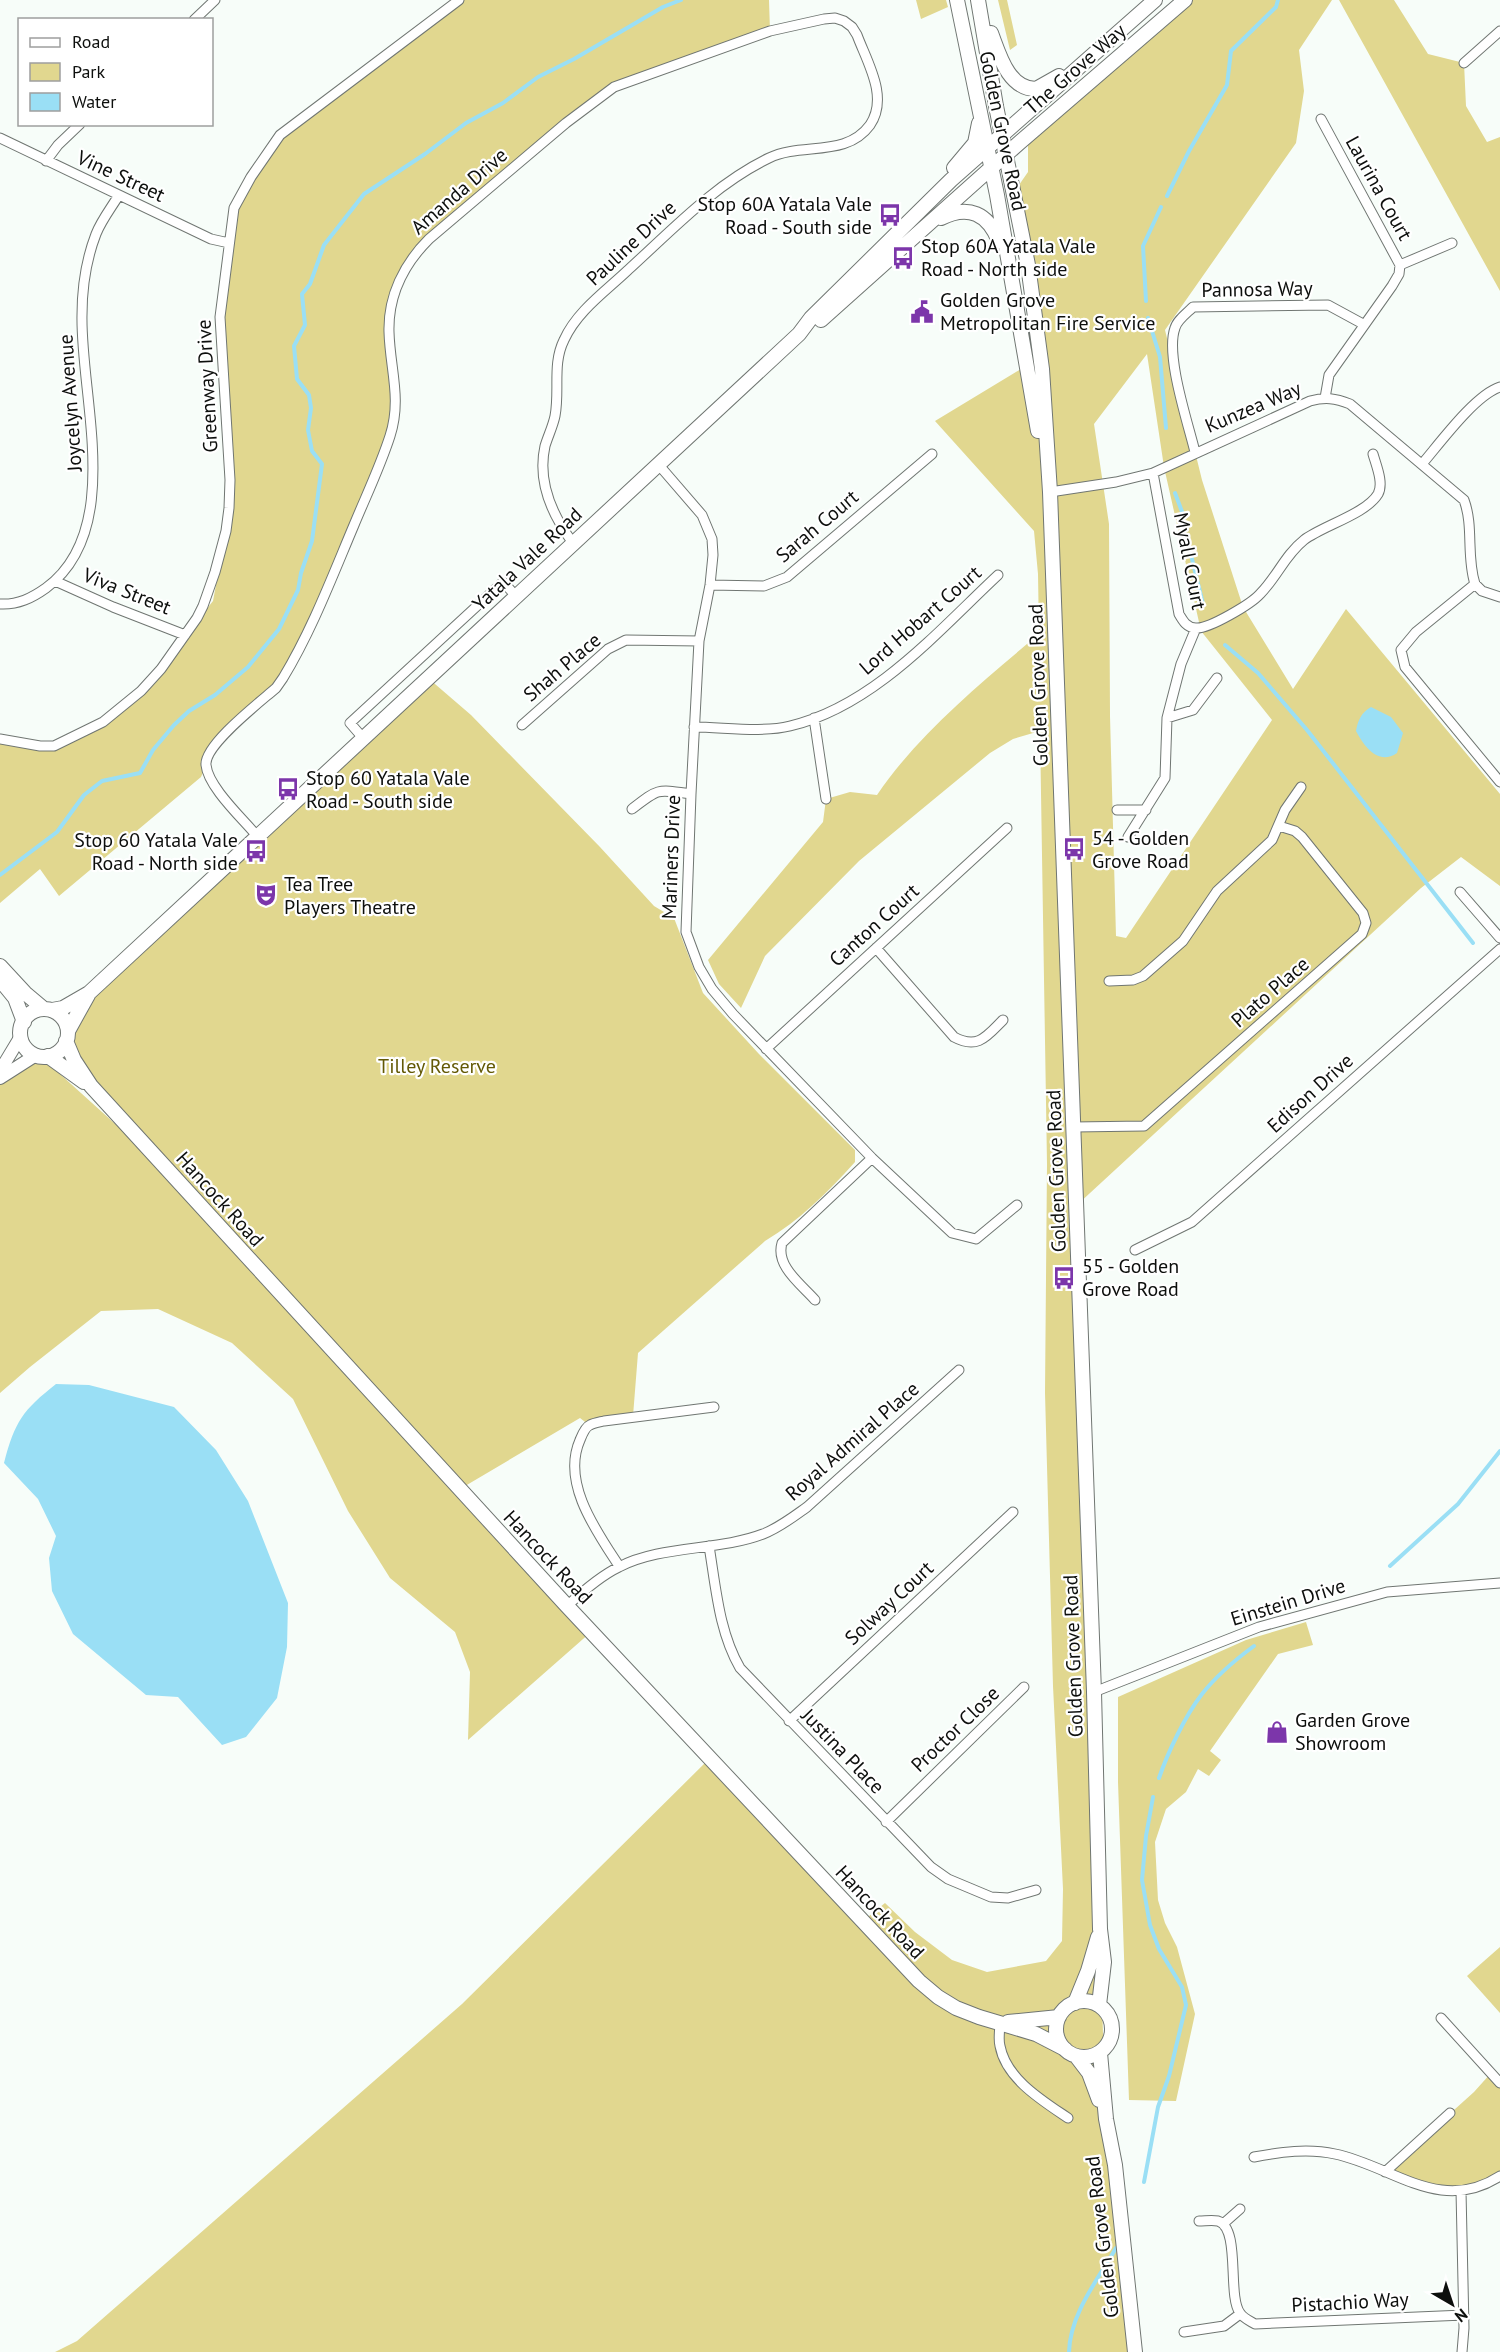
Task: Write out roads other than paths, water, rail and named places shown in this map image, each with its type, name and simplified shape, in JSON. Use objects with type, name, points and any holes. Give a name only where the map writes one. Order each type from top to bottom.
[{"type":"main road","name":"Golden Grove Road","points":[[957,0],[992,168],[1049,487]]},
{"type":"main road","name":"Golden Grove Road","points":[[979,0],[1002,136],[1028,266],[1042,369],[1049,487],[1074,1127],[1100,1929],[1104,1962],[1100,2005]]},
{"type":"main road","points":[[979,0],[1000,58],[1008,72],[1015,81],[1031,89],[1047,85],[1123,28]]},
{"type":"main road","name":"The Grove Way","points":[[987,149],[1154,0]]},
{"type":"main road","name":"The Grove Way","points":[[992,168],[1185,0]]},
{"type":"main road","points":[[927,203],[975,142],[980,117]]},
{"type":"main road","name":"Yatala Vale Road","points":[[48,1010],[63,1008],[89,993],[799,334],[811,318],[927,203],[987,149]]},
{"type":"main road","points":[[799,334],[819,321],[992,168]]},
{"type":"main road","points":[[928,225],[956,212],[974,213],[992,225],[1007,260]]},
{"type":"main road","points":[[0,966],[25,993],[64,1020],[67,1036],[60,1050],[42,1056],[25,1046],[21,1036],[24,1022],[32,1013],[48,1010]]},
{"type":"main road","points":[[0,979],[15,998],[24,1022]]},
{"type":"main road","name":"Yatala Vale Road","points":[[67,1036],[89,993]]},
{"type":"main road","name":"Hancock Road","points":[[67,1036],[74,1060],[91,1086],[567,1606],[919,1981],[956,2008],[1036,2034],[1071,2053]]},
{"type":"main road","name":"Hancock Road","points":[[42,1056],[91,1086]]},
{"type":"main road","name":"Golden Grove Road","points":[[1075,2003],[1088,1971],[1100,1929]]},
{"type":"main road","points":[[1092,2002],[1100,2005],[1111,2020],[1113,2029],[1111,2038],[1100,2053],[1084,2057],[1071,2053],[1057,2034],[1059,2017],[1063,2011],[1075,2003],[1092,2002]]},
{"type":"main road","name":"Hancock Road","points":[[1000,2022],[1059,2017]]},
{"type":"main road","name":"Golden Grove Road","points":[[1071,2053],[1089,2073],[1106,2119]]},
{"type":"main road","name":"Golden Grove Road","points":[[1100,2053],[1106,2119],[1115,2164],[1135,2352]]},
{"type":"street","points":[[196,18],[215,0]]},
{"type":"street","name":"Greenway Drive","points":[[0,739],[54,746],[104,722],[141,691],[161,669],[185,635],[203,606],[215,572],[226,531],[229,508],[230,480],[220,317],[234,208],[251,177],[280,135],[459,0]]},
{"type":"street","name":"Amanda Drive","points":[[257,836],[214,785],[206,765],[206,758],[216,743],[276,688],[332,579],[390,435],[396,392],[390,340],[390,316],[397,286],[411,260],[429,238],[566,123],[614,87],[770,31],[824,19],[835,18],[844,21],[852,27],[856,35]]},
{"type":"street","points":[[1464,63],[1500,31]]},
{"type":"street","name":"Pauline Drive","points":[[573,543],[559,524],[552,509],[546,491],[544,470],[545,447],[556,408],[559,352],[564,338],[586,310],[710,195],[772,156],[785,152],[841,146],[859,137],[875,114],[878,93],[856,35]]},
{"type":"street","name":"Laurina Court","points":[[1320,119],[1400,265],[1399,274],[1392,286],[1329,375],[1325,386],[1325,398]]},
{"type":"street","points":[[46,161],[58,145],[78,126]]},
{"type":"street","name":"Vine Street","points":[[0,138],[211,239],[229,243]]},
{"type":"street","name":"Joycelyn Avenue","points":[[0,604],[32,598],[56,581],[74,556],[88,514],[94,474],[82,316],[83,296],[86,266],[97,233],[118,195]]},
{"type":"street","points":[[1400,265],[1452,243]]},
{"type":"street","name":"Pannosa Way","points":[[1195,452],[1174,366],[1172,341],[1175,326],[1193,307],[1328,305],[1363,324]]},
{"type":"street","points":[[1422,464],[1486,393],[1500,387]]},
{"type":"street","name":"Kunzea Way","points":[[1049,487],[1116,482],[1153,473],[1195,452],[1310,402],[1325,398],[1350,404],[1464,500],[1470,515],[1471,563],[1475,584]]},
{"type":"street","name":"Sarah Court","points":[[710,585],[764,586],[787,577],[932,454]]},
{"type":"street","name":"Myall Court","points":[[1153,473],[1179,614],[1184,623],[1196,628],[1211,624],[1258,596],[1270,583],[1290,552],[1306,538],[1348,517],[1377,496],[1380,481],[1373,454]]},
{"type":"street","name":"Mariners Drive","points":[[658,464],[702,515],[708,527],[713,555],[710,585],[699,641],[686,932],[699,967],[712,989],[766,1049],[872,1158],[952,1233],[976,1239],[1017,1205]]},
{"type":"street","name":"Lord Hobart Court","points":[[694,727],[789,727],[850,702],[889,676],[998,575]]},
{"type":"street","name":"Viva Street","points":[[56,581],[113,607],[185,635]]},
{"type":"street","points":[[363,738],[351,723],[367,707],[503,582],[516,596]]},
{"type":"street","points":[[1500,597],[1482,591],[1475,584],[1416,632],[1401,650],[1405,667],[1500,782]]},
{"type":"street","points":[[1128,837],[1165,778],[1167,718],[1181,664],[1196,628]]},
{"type":"street","name":"Shah Place","points":[[522,725],[608,649],[626,640],[699,641]]},
{"type":"street","points":[[1167,718],[1193,710],[1217,678]]},
{"type":"street","points":[[814,718],[826,799]]},
{"type":"street","points":[[1109,981],[1133,980],[1143,976],[1180,944],[1217,891],[1272,840],[1285,810],[1301,787]]},
{"type":"street","points":[[632,809],[651,794],[662,790],[691,794]]},
{"type":"street","points":[[1117,810],[1146,810]]},
{"type":"street","name":"Plato Place","points":[[1074,1127],[1144,1126],[1362,934],[1365,928],[1365,918],[1355,903],[1302,837],[1295,831],[1279,826]]},
{"type":"street","name":"Canton Court","points":[[766,1049],[1007,828]]},
{"type":"street","points":[[1460,891],[1500,938]]},
{"type":"street","points":[[876,948],[954,1037],[964,1043],[977,1042],[1003,1020]]},
{"type":"street","name":"Edison Drive","points":[[1135,1250],[1192,1222],[1500,949]]},
{"type":"street","points":[[0,1071],[21,1036]]},
{"type":"street","points":[[0,1078],[42,1056]]},
{"type":"street","points":[[815,1300],[781,1259],[782,1243],[872,1158]]},
{"type":"street","name":"Royal Admiral Place","points":[[567,1606],[619,1566],[657,1555],[765,1534],[807,1507],[959,1370]]},
{"type":"street","points":[[619,1566],[590,1519],[578,1488],[576,1457],[584,1432],[589,1425],[604,1421],[714,1407]]},
{"type":"street","name":"Solway Court","points":[[789,1721],[1013,1512]]},
{"type":"street","name":"Justina Place","points":[[709,1546],[725,1637],[731,1653],[740,1668],[789,1721],[886,1822],[931,1867],[948,1880],[991,1897],[1008,1899],[1036,1890]]},
{"type":"street","name":"Einstein Drive","points":[[1094,1692],[1259,1627],[1387,1592],[1500,1583]]},
{"type":"street","name":"Proctor Close","points":[[886,1822],[1024,1687]]},
{"type":"street","points":[[1441,2018],[1500,2083]]},
{"type":"street","points":[[1000,2022],[999,2046],[1007,2064],[1043,2101],[1068,2118]]},
{"type":"street","points":[[1491,2073],[1500,2065]]},
{"type":"street","points":[[1385,2172],[1450,2113]]},
{"type":"street","points":[[1254,2157],[1289,2150],[1332,2153],[1351,2158],[1423,2187],[1461,2191],[1473,2190],[1500,2176]]},
{"type":"street","points":[[1461,2191],[1464,2315],[1462,2352]]},
{"type":"street","points":[[1223,2224],[1240,2209]]},
{"type":"street","points":[[1184,2332],[1224,2326],[1240,2314],[1234,2297],[1234,2260],[1227,2230],[1217,2221],[1199,2221]]},
{"type":"street","name":"Pistachio Way","points":[[1240,2314],[1255,2324],[1464,2315]]},
{"type":"street","points":[[1464,2328],[1469,2352]]},
{"type":"water","points":[[1371,707],[1391,717],[1403,733],[1397,753],[1384,757],[1378,756],[1367,748],[1356,731],[1360,717]]},
{"type":"water","points":[[56,1384],[89,1385],[174,1407],[216,1450],[248,1501],[288,1603],[287,1647],[277,1698],[246,1737],[222,1745],[178,1697],[146,1695],[73,1634],[52,1591],[49,1558],[56,1536],[38,1499],[4,1463],[12,1437],[22,1418],[36,1401]]},
{"type":"waterway","points":[[0,875],[57,832],[84,795],[102,781],[140,773],[153,750],[174,725],[248,667],[279,629],[298,590],[312,541],[322,464],[312,451],[308,430],[311,408],[309,395],[297,379],[294,346],[305,325],[302,294],[310,284],[324,245],[364,194],[425,154],[466,123],[503,103],[538,77],[574,59],[663,7],[681,0]]},
{"type":"waterway","points":[[1167,196],[1189,151],[1227,85],[1231,51],[1276,7],[1278,0]]},
{"type":"waterway","points":[[1146,301],[1143,246],[1161,207]]},
{"type":"waterway","points":[[1148,318],[1160,357],[1166,428]]},
{"type":"waterway","points":[[1175,493],[1184,517]]},
{"type":"waterway","points":[[1189,547],[1203,604]]},
{"type":"waterway","points":[[1225,645],[1258,673],[1307,730],[1473,943]]},
{"type":"waterway","points":[[1390,1566],[1458,1504],[1500,1451]]},
{"type":"waterway","points":[[1159,1778],[1177,1734],[1202,1694],[1226,1668],[1254,1646]]},
{"type":"waterway","points":[[1144,2182],[1158,2107],[1169,2076],[1186,2005],[1182,1987],[1159,1949],[1150,1925],[1142,1880],[1146,1836],[1153,1797]]},
{"type":"waterway","points":[[1069,2352],[1079,2311],[1116,2248]]},
{"type":"place","name":"Stop 60A Yatala Vale Road - South side","points":[[890,215]]},
{"type":"place","name":"Stop 60A Yatala Vale Road - North side","points":[[903,258]]},
{"type":"place","name":"Golden Grove Metropolitan Fire Service","points":[[922,312]]},
{"type":"place","name":"Stop 60 Yatala Vale Road - South side","points":[[288,789]]},
{"type":"place","name":"54 - Golden Grove Road","points":[[1074,849]]},
{"type":"place","name":"Stop 60 Yatala Vale Road - North side","points":[[256,851]]},
{"type":"place","name":"Tea Tree Players Theatre","points":[[266,895]]},
{"type":"place","name":"55 - Golden Grove Road","points":[[1064,1278]]},
{"type":"place","name":"Garden Grove Showroom","points":[[1277,1732]]},
{"type":"park label","name":"Tilley Reserve","points":[[437,1066]]}]
